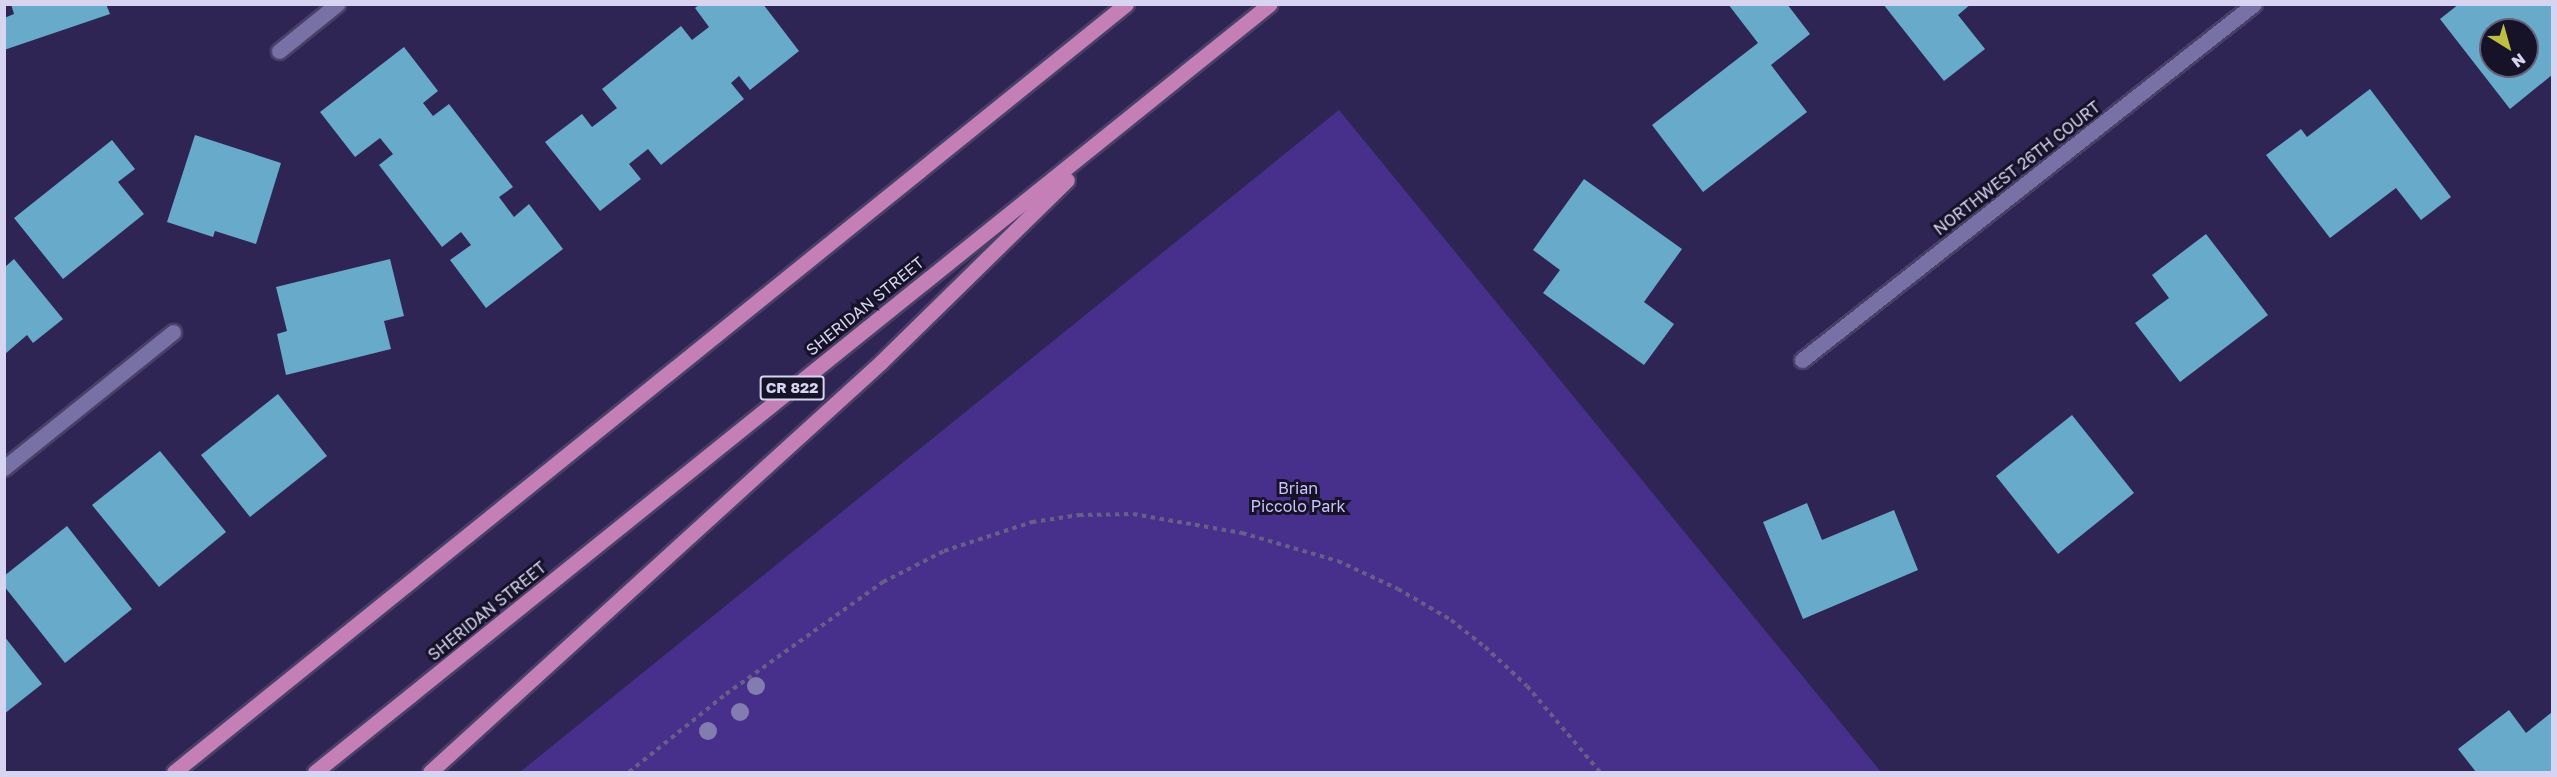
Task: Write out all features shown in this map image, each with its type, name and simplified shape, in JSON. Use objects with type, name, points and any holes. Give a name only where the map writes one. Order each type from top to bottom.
[{"type":"main road","points":[[174,772],[1126,4]]},
{"type":"main road","name":"SHERIDAN STREET","points":[[315,772],[1120,127],[1270,4]]},
{"type":"main road","points":[[430,772],[881,362],[1120,127]]},
{"type":"street","points":[[279,51],[337,4]]},
{"type":"street","name":"NORTHWEST 26TH COURT","points":[[1802,360],[2254,4]]},
{"type":"street","points":[[4,468],[173,332]]},
{"type":"path","points":[[629,772],[726,694],[883,582],[944,551],[1022,525],[1079,515],[1133,514],[1242,533],[1338,561],[1398,589],[1451,620],[1485,647],[1527,686],[1600,772]]},
{"type":"green space","name":"Brian Piccolo Park","points":[[1339,110],[1881,772],[520,772]]},
{"type":"building","points":[[11,4],[106,4],[110,14],[4,50],[4,18],[14,14]]},
{"type":"building","points":[[700,4],[763,4],[799,51],[750,90],[739,76],[731,83],[744,99],[661,165],[648,149],[629,164],[641,179],[600,211],[545,142],[582,114],[592,127],[617,108],[602,89],[681,26],[692,40],[709,27],[695,8]]},
{"type":"building","points":[[1728,4],[1787,4],[1810,34],[1771,65],[1807,112],[1703,192],[1652,125],[1758,43]]},
{"type":"building","points":[[1883,4],[1971,4],[1958,15],[1985,49],[1944,81]]},
{"type":"building","points":[[2459,4],[2552,4],[2552,75],[2510,109],[2486,78],[2539,78],[2539,18],[2479,18],[2479,69],[2440,19]]},
{"type":"building","points":[[404,47],[438,91],[423,103],[433,116],[449,104],[513,187],[499,197],[514,217],[529,204],[563,249],[486,308],[450,260],[471,245],[461,232],[442,247],[379,165],[393,154],[380,138],[355,157],[320,112]]},
{"type":"building","points":[[2370,89],[2451,197],[2421,220],[2396,188],[2330,238],[2266,155],[2301,129],[2307,137]]},
{"type":"building","points":[[195,135],[281,163],[256,244],[215,231],[213,237],[167,222]]},
{"type":"building","points":[[112,140],[135,169],[118,182],[144,214],[63,279],[14,218]]},
{"type":"building","points":[[1584,179],[1682,249],[1644,302],[1674,324],[1644,365],[1543,293],[1560,270],[1533,250]]},
{"type":"building","points":[[2206,234],[2268,315],[2180,382],[2135,323],[2169,298],[2152,275]]},
{"type":"building","points":[[14,259],[63,319],[33,343],[27,335],[5,354],[5,267]]},
{"type":"building","points":[[390,259],[404,316],[384,321],[391,349],[286,375],[277,334],[287,331],[276,287]]},
{"type":"building","points":[[278,394],[327,456],[250,517],[201,455]]},
{"type":"building","points":[[2072,415],[2134,493],[2058,554],[1996,476]]},
{"type":"building","points":[[160,451],[226,532],[159,587],[92,505]]},
{"type":"building","points":[[1807,503],[1822,540],[1894,510],[1918,570],[1803,619],[1763,522]]},
{"type":"building","points":[[67,526],[132,609],[65,663],[4,586],[4,576]]},
{"type":"building","points":[[4,636],[42,684],[4,714]]},
{"type":"building","points":[[2509,710],[2526,733],[2552,712],[2552,772],[2476,772],[2458,749]]}]
